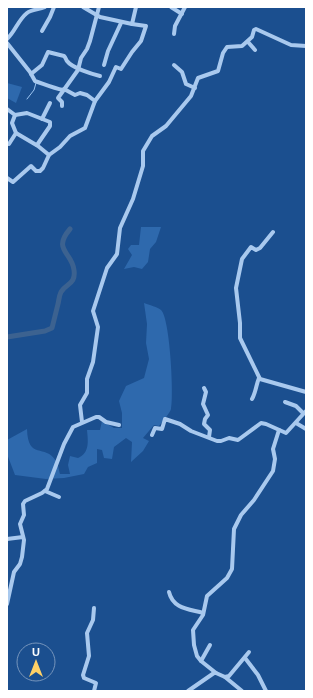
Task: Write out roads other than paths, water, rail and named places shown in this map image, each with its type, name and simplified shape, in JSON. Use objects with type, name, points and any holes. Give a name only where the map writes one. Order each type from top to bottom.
[{"type":"street","points":[[7,39],[13,33],[25,14],[45,7]]},
{"type":"street","points":[[42,31],[53,12],[54,7]]},
{"type":"street","points":[[7,178],[13,182],[31,166],[36,171],[40,171],[49,155],[60,147],[70,136],[85,128],[95,101],[108,84],[116,67],[121,69],[141,41],[146,26],[121,23],[97,16],[83,7]]},
{"type":"street","points":[[62,106],[62,101],[58,98],[63,89],[72,79],[88,46],[99,7]]},
{"type":"street","points":[[132,24],[136,7]]},
{"type":"street","points":[[171,7],[182,14]]},
{"type":"street","points":[[174,34],[175,26],[185,7]]},
{"type":"street","points":[[104,65],[114,35],[121,23]]},
{"type":"street","points":[[82,422],[80,405],[87,393],[87,379],[94,356],[98,327],[93,311],[105,272],[117,254],[121,224],[133,199],[143,166],[143,151],[154,134],[166,126],[174,114],[182,108],[193,94],[198,77],[218,72],[223,53],[227,47],[242,46],[248,42],[256,29],[291,45],[306,46]]},
{"type":"street","points":[[248,42],[255,50]]},
{"type":"street","points":[[7,43],[36,82],[43,83],[48,87],[63,89],[75,96],[81,93],[87,95],[95,101]]},
{"type":"street","points":[[31,74],[42,65],[48,52],[64,56],[68,62],[78,68],[100,76]]},
{"type":"street","points":[[174,65],[182,72],[186,84],[195,88]]},
{"type":"street","points":[[42,119],[50,103]]},
{"type":"street","points":[[7,109],[15,115],[27,113],[50,122],[50,126],[37,145]]},
{"type":"street","points":[[15,115],[12,123],[16,133],[37,145],[49,155]]},
{"type":"street","points":[[9,144],[16,133]]},
{"type":"street","points":[[273,232],[260,248],[256,250],[251,247],[242,259],[237,281],[240,338],[259,378],[306,392]]},
{"type":"street","points":[[252,399],[256,391],[256,385],[259,378]]},
{"type":"street","points":[[204,388],[206,392],[203,404],[208,414],[204,424],[210,430],[209,437]]},
{"type":"street","points":[[152,435],[155,428],[162,429],[165,419],[180,424],[191,431],[219,441],[229,438],[238,440],[261,423],[288,432],[305,412],[286,402]]},
{"type":"street","points":[[48,498],[47,492],[70,430],[82,422],[97,417],[106,422],[119,425]]},
{"type":"street","points":[[296,422],[306,428]]},
{"type":"street","points":[[242,691],[225,677],[201,661],[196,654],[193,632],[203,613],[207,596],[227,578],[232,569],[234,546],[233,532],[235,525],[274,471],[275,459],[273,448],[279,430]]},
{"type":"street","points":[[7,601],[14,572],[22,561],[23,537],[20,524],[24,515],[24,503],[29,498],[47,492],[59,497]]},
{"type":"street","points":[[7,539],[23,537]]},
{"type":"street","points":[[169,592],[172,600],[178,606],[203,613]]},
{"type":"street","points":[[94,608],[93,620],[87,632],[89,656],[83,675],[84,678],[96,683],[94,691]]},
{"type":"street","points":[[201,661],[210,646]]},
{"type":"street","points":[[225,677],[229,676],[249,652]]},
{"type":"street","points":[[244,658],[259,677],[266,691]]},
{"type":"street","points":[[188,691],[216,672]]},
{"type":"waterway","points":[[27,99],[34,90],[36,83]]},
{"type":"waterway","points":[[7,337],[45,331],[52,328],[60,294],[74,278],[73,264],[64,251],[63,246],[65,236],[70,229]]}]
